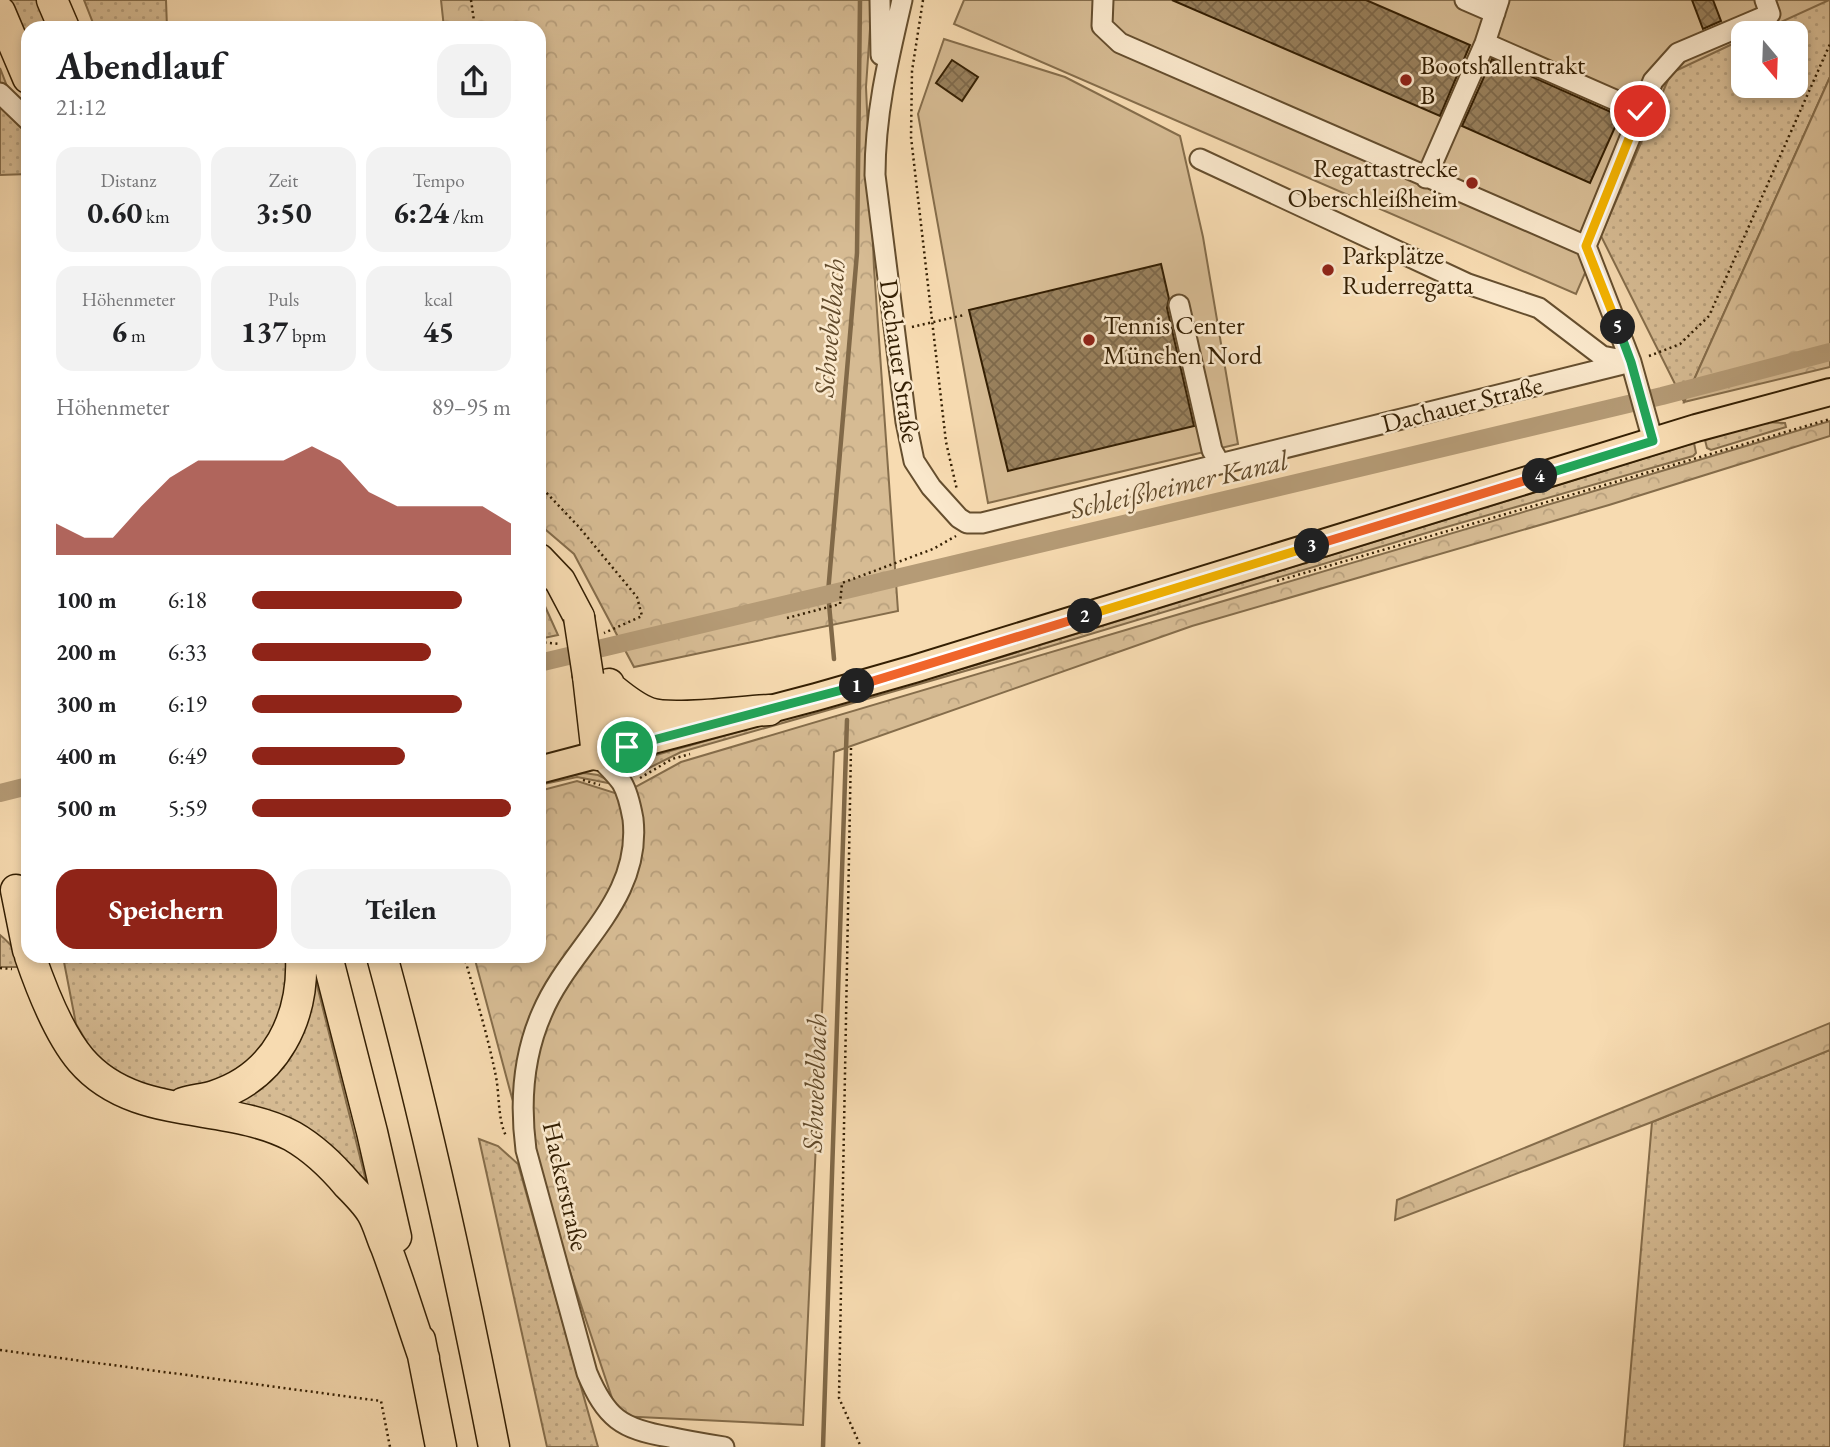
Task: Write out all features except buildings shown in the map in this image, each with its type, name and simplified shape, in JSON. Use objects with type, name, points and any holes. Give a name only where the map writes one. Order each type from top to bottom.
[{"type":"highway","points":[[52,0],[61,21]]},
{"type":"highway","points":[[0,12],[21,62]]},
{"type":"highway","points":[[546,567],[560,582],[590,626],[601,679],[627,747]]},
{"type":"highway","points":[[601,679],[632,704],[650,713],[667,716],[769,709]]},
{"type":"highway","points":[[597,755],[601,679]]},
{"type":"highway","points":[[0,926],[21,938]]},
{"type":"highway","points":[[48,963],[58,1021],[68,1042],[97,1076],[141,1100],[236,1118],[282,1132],[317,1154],[340,1175],[372,1212],[394,1267],[424,1358]]},
{"type":"highway","points":[[169,1105],[215,1096],[236,1087],[274,1057],[294,1020],[300,997],[301,963]]},
{"type":"highway","points":[[329,963],[372,1132],[424,1358],[441,1447]]},
{"type":"highway","points":[[384,963],[426,1132],[474,1344],[494,1447]]},
{"type":"main road","points":[[546,768],[914,669],[1653,441],[1830,392]]},
{"type":"street","name":"Dachauer Straße","points":[[902,0],[882,84],[875,135],[875,176],[906,422],[915,461],[931,487],[963,520],[982,523],[1220,464],[1633,370]]},
{"type":"street","points":[[1103,0],[1102,26],[1120,43],[1586,246]]},
{"type":"street","points":[[1426,178],[1485,43],[1497,6],[1465,0]]},
{"type":"street","points":[[1653,441],[1633,370],[1586,246],[1653,81],[1678,53],[1770,14],[1765,0]]},
{"type":"street","name":"Dachauer Straße","points":[[880,2],[882,84]]},
{"type":"street","points":[[1485,43],[1640,111]]},
{"type":"street","points":[[0,93],[21,113]]},
{"type":"street","points":[[1200,159],[1468,284],[1539,308],[1602,356],[1633,370]]},
{"type":"street","points":[[1179,305],[1212,450],[1220,464]]},
{"type":"street","name":"Hackerstraße","points":[[627,747],[623,784],[632,815],[633,855],[613,904],[541,1013],[527,1061],[523,1090],[522,1120],[526,1150],[587,1373],[596,1395],[620,1422],[639,1432],[724,1447]]},
{"type":"street","name":"Hackerstraße","points":[[597,755],[623,784]]},
{"type":"path","points":[[471,0],[474,21]]},
{"type":"path","points":[[787,618],[840,604],[842,583],[933,549],[954,538],[963,520],[946,442],[911,137],[912,71],[923,0]]},
{"type":"path","points":[[1633,370],[1680,344],[1709,316],[1830,44]]},
{"type":"path","points":[[895,331],[964,316]]},
{"type":"path","points":[[1705,456],[1830,419]]},
{"type":"path","points":[[546,492],[579,527],[637,597],[642,616],[590,626]]},
{"type":"path","points":[[546,643],[560,644]]},
{"type":"path","points":[[851,748],[839,1398],[861,1447]]},
{"type":"path","points":[[466,963],[496,1075],[502,1126],[513,1144],[526,1150]]},
{"type":"path","points":[[0,1350],[382,1401],[390,1447]]},
{"type":"green space","points":[[7,0],[40,0],[50,21],[21,21],[21,35]]},
{"type":"green space","points":[[84,0],[166,0],[167,21],[92,21]]},
{"type":"green space","points":[[441,0],[872,0],[866,87],[874,268],[898,611],[634,667],[574,554],[546,530],[546,21],[443,21]]},
{"type":"green space","name":"Regattastrecke Oberschleißheim","points":[[964,0],[1829,0],[1783,21],[1731,21],[1731,45],[1671,73],[1576,294],[954,24]]},
{"type":"green space","points":[[1641,0],[1830,0],[1830,77],[1684,402],[1590,214]]},
{"type":"green space","name":"Tennis Center München Nord","points":[[944,39],[1065,77],[1180,136],[1203,237],[1238,444],[988,503],[918,114]]},
{"type":"green space","points":[[0,68],[21,123],[21,174],[0,175]]},
{"type":"green space","points":[[1830,77],[1830,367],[1684,402]]},
{"type":"green space","points":[[1830,421],[1830,436],[1609,505],[1192,626],[834,752],[803,1425],[618,1416],[512,1098],[476,963],[546,963],[546,789],[577,781],[621,795],[681,762]]},
{"type":"green space","points":[[1763,422],[1785,423],[1786,427],[1711,450],[1707,448],[1705,440]]},
{"type":"green space","points":[[1694,443],[1696,453],[1693,456],[1021,655],[681,752],[635,775],[642,764],[656,755],[979,664]]},
{"type":"green space","points":[[546,608],[558,635],[546,638]]},
{"type":"green space","points":[[584,773],[598,775],[608,780],[608,783],[577,777],[546,781]]},
{"type":"green space","points":[[0,935],[14,949],[19,967],[0,967]]},
{"type":"green space","points":[[64,963],[293,963],[291,1008],[260,1058],[216,1087],[167,1092],[140,1087],[115,1072],[92,1051],[76,1024]]},
{"type":"green space","points":[[313,969],[369,1193],[234,1106]]},
{"type":"green space","points":[[1830,1023],[1830,1050],[1652,1122],[1395,1220],[1397,1200]]},
{"type":"green space","points":[[1830,1050],[1830,1447],[1624,1447],[1652,1122]]},
{"type":"green space","points":[[479,1139],[498,1146],[518,1164],[598,1447],[547,1447]]},
{"type":"waterway","name":"Schwebelbach","points":[[834,659],[828,593],[857,253],[860,0]]},
{"type":"waterway","name":"Schleißheimer Kanal","points":[[546,661],[1662,396],[1830,352]]},
{"type":"waterway","name":"Schwebelbach","points":[[823,1447],[847,720]]},
{"type":"waterway","name":"Schleißheimer Kanal","points":[[0,793],[21,788]]},
{"type":"place","name":"Bootshallentrakt B","points":[[1406,80]]},
{"type":"place","name":"Regattastrecke Oberschleißheim","points":[[1472,183]]},
{"type":"place","name":"Parkplätze Ruderregatta","points":[[1328,270]]},
{"type":"place","name":"Tennis Center München Nord","points":[[1089,340]]},
{"type":"route","points":[[627,747],[914,669],[1653,441],[1631,362],[1586,246],[1640,111]]}]
